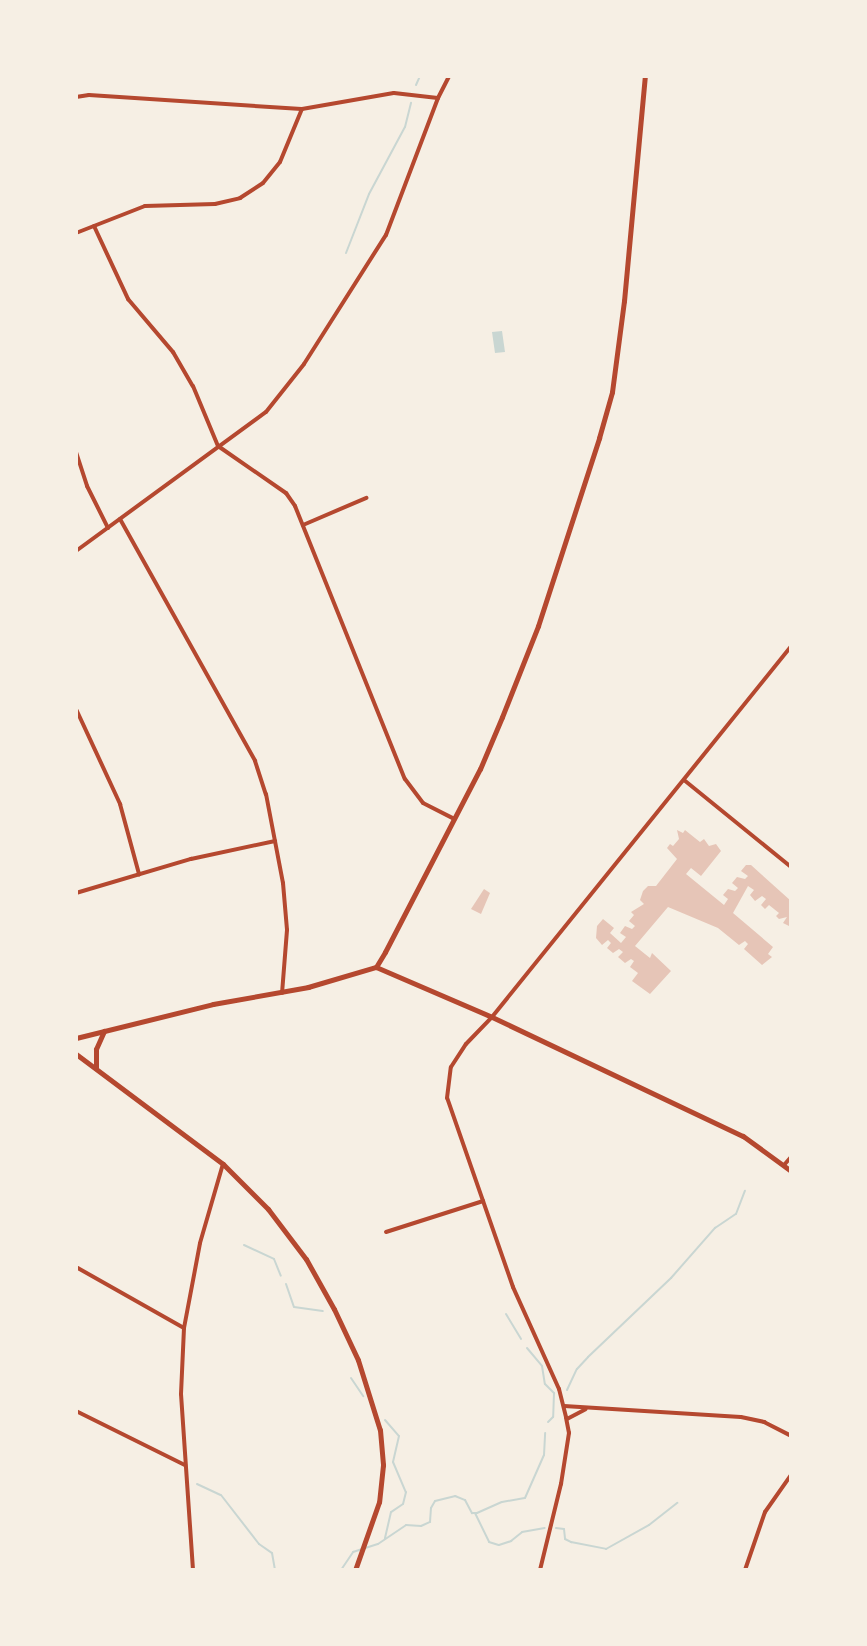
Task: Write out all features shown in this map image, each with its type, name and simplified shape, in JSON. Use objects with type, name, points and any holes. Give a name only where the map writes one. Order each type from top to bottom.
[{"type":"street","points":[[76,551],[271,406],[304,364],[382,242],[438,98],[449,76]]},
{"type":"street","points":[[376,967],[480,769],[538,626],[612,392],[624,301],[645,76]]},
{"type":"street","points":[[76,97],[89,95],[302,110],[394,93],[438,98]]},
{"type":"street","points":[[76,233],[145,206],[215,204],[248,194],[263,183],[280,162],[302,110]]},
{"type":"street","points":[[94,226],[128,299],[173,352],[193,386],[218,446],[286,493],[304,525],[405,779],[423,803],[454,819]]},
{"type":"street","points":[[76,452],[87,486],[108,528]]},
{"type":"street","points":[[304,525],[366,498]]},
{"type":"street","points":[[120,519],[255,761],[266,794],[286,906],[282,992]]},
{"type":"street","points":[[540,1570],[562,1484],[568,1433],[567,1420],[564,1406],[514,1287],[448,1095],[451,1067],[456,1058],[492,1017],[791,647]]},
{"type":"street","points":[[76,710],[120,804],[139,874]]},
{"type":"street","points":[[76,724],[82,722]]},
{"type":"street","points":[[684,780],[791,867]]},
{"type":"street","points":[[76,893],[139,874],[275,841]]},
{"type":"street","points":[[76,1038],[212,1004],[282,992],[376,967],[492,1017],[743,1136],[784,1164],[791,1171]]},
{"type":"street","points":[[96,1068],[96,1049],[104,1031]]},
{"type":"street","points":[[76,1054],[223,1164],[268,1209],[306,1259],[334,1309],[358,1360],[380,1430],[383,1465],[379,1502],[356,1570]]},
{"type":"street","points":[[784,1164],[791,1157]]},
{"type":"street","points":[[193,1570],[181,1394],[184,1328],[200,1243],[223,1164]]},
{"type":"street","points":[[386,1232],[483,1201]]},
{"type":"street","points":[[76,1267],[184,1328]]},
{"type":"street","points":[[564,1406],[586,1409],[741,1417],[769,1424],[791,1436]]},
{"type":"street","points":[[567,1420],[586,1409]]},
{"type":"street","points":[[76,1411],[185,1465]]},
{"type":"street","points":[[745,1570],[763,1515],[791,1475]]},
{"type":"shaded area","points":[[502,331],[505,352],[495,353],[492,332]]},
{"type":"building","points":[[677,830],[683,833],[685,830],[700,842],[704,839],[709,846],[716,844],[721,851],[701,876],[691,868],[686,874],[724,905],[728,899],[723,895],[728,889],[735,891],[738,888],[732,883],[737,877],[745,879],[748,876],[741,871],[746,865],[751,865],[791,901],[791,927],[783,923],[787,917],[779,919],[776,916],[779,913],[769,905],[765,909],[761,905],[766,899],[762,896],[755,901],[750,895],[754,890],[748,886],[733,913],[773,947],[768,954],[772,957],[762,965],[744,949],[748,944],[745,941],[739,945],[718,928],[668,907],[635,946],[650,958],[652,953],[671,971],[650,994],[632,981],[638,973],[630,967],[634,961],[631,959],[625,963],[618,957],[623,952],[619,949],[613,953],[607,948],[611,943],[608,940],[602,945],[596,938],[597,926],[603,919],[614,928],[610,933],[621,943],[626,937],[620,933],[625,926],[632,929],[635,926],[629,921],[634,915],[631,912],[644,904],[640,900],[643,891],[648,886],[656,886],[677,859],[667,848],[670,844],[673,846],[679,839]]},
{"type":"building","points":[[484,889],[490,893],[481,914],[471,909]]},
{"type":"waterway","points":[[416,85],[420,76]]},
{"type":"waterway","points":[[346,253],[369,194],[405,127],[411,103]]},
{"type":"waterway","points":[[567,1390],[577,1369],[588,1357],[671,1278],[715,1228],[736,1214],[745,1191]]},
{"type":"waterway","points":[[244,1245],[274,1259],[281,1276]]},
{"type":"waterway","points":[[286,1284],[294,1307],[323,1311]]},
{"type":"waterway","points":[[506,1314],[521,1339]]},
{"type":"waterway","points":[[527,1348],[542,1366],[545,1384],[554,1393],[553,1417],[548,1422]]},
{"type":"waterway","points":[[351,1378],[363,1396]]},
{"type":"waterway","points":[[385,1420],[399,1436],[393,1462],[406,1492],[403,1504],[391,1512],[385,1538]]},
{"type":"waterway","points":[[341,1570],[353,1552],[378,1544],[406,1525],[421,1526],[430,1522],[431,1508],[435,1501],[455,1496],[465,1500],[472,1513],[477,1513],[502,1502],[525,1498],[544,1455],[545,1433]]},
{"type":"waterway","points":[[197,1484],[221,1495],[259,1544],[272,1553],[275,1570]]},
{"type":"waterway","points":[[556,1528],[564,1529],[565,1539],[571,1542],[606,1549],[649,1525],[677,1503]]},
{"type":"waterway","points":[[475,1513],[489,1542],[499,1545],[511,1541],[522,1532],[545,1528]]}]
